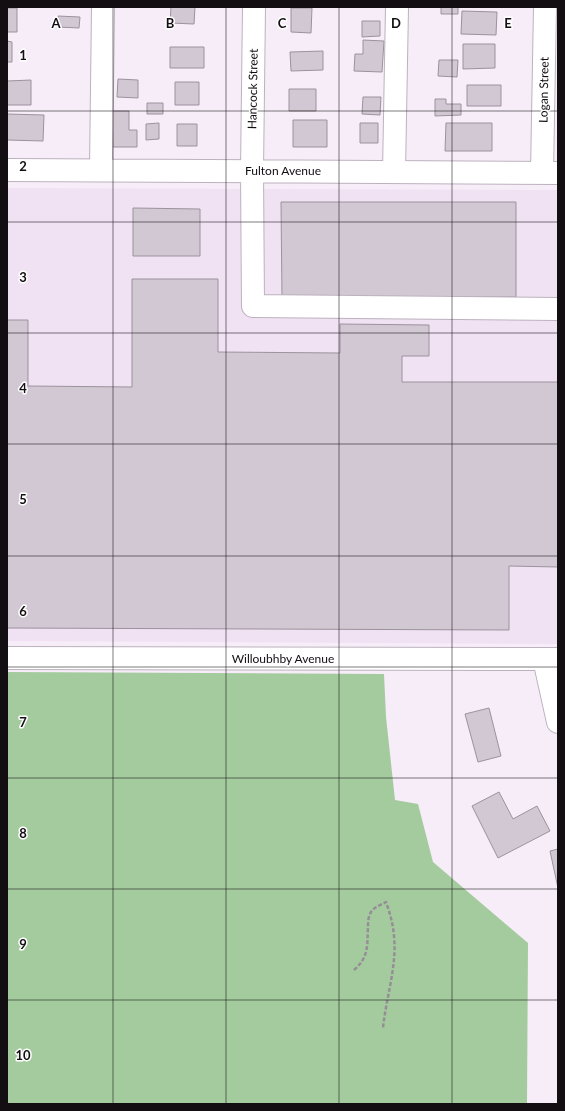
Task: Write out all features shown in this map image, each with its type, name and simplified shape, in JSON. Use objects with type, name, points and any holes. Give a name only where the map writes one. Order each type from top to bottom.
[{"type":"street","points":[[102,170],[103,7]]},
{"type":"street","name":"Hancock Street","points":[[254,7],[252,171],[253,306],[558,308]]},
{"type":"street","points":[[394,172],[397,7]]},
{"type":"street","name":"Logan Street","points":[[545,7],[550,173]]},
{"type":"street","name":"Fulton Avenue","points":[[7,170],[550,173]]},
{"type":"street","name":"Willoubhby Avenue","points":[[7,658],[551,659]]},
{"type":"street","points":[[551,659],[558,722]]},
{"type":"path","points":[[354,970],[364,960],[366,955],[368,919],[371,912],[374,908],[386,902],[391,917],[394,936],[394,954],[383,1028]]},
{"type":"shaded area","points":[[7,188],[558,190],[558,644],[7,641]]},
{"type":"green space","points":[[7,672],[384,674],[386,717],[395,800],[418,804],[433,862],[528,943],[527,1104],[7,1104]]},
{"type":"building","points":[[171,7],[195,7],[194,24],[170,23]]},
{"type":"building","points":[[441,7],[458,7],[458,14],[441,14]]},
{"type":"building","points":[[7,8],[17,8],[17,32],[7,32]]},
{"type":"building","points":[[291,8],[312,8],[311,33],[291,32]]},
{"type":"building","points":[[462,11],[497,12],[496,35],[461,34]]},
{"type":"building","points":[[58,16],[80,17],[79,28],[58,27]]},
{"type":"building","points":[[362,21],[380,21],[380,36],[362,37]]},
{"type":"building","points":[[363,40],[384,41],[382,72],[354,71],[355,54],[363,54]]},
{"type":"building","points":[[7,41],[12,42],[12,62],[7,62]]},
{"type":"building","points":[[463,44],[495,44],[495,68],[463,69]]},
{"type":"building","points":[[170,47],[204,47],[204,68],[170,68]]},
{"type":"building","points":[[323,51],[323,70],[291,71],[290,52]]},
{"type":"building","points":[[439,60],[458,60],[457,77],[438,76]]},
{"type":"building","points":[[118,79],[138,80],[138,98],[117,97]]},
{"type":"building","points":[[31,80],[31,105],[7,105],[7,81]]},
{"type":"building","points":[[175,82],[199,82],[199,105],[175,105]]},
{"type":"building","points":[[467,85],[501,85],[501,106],[467,106]]},
{"type":"building","points":[[289,89],[316,89],[316,111],[289,111]]},
{"type":"building","points":[[363,97],[381,97],[380,115],[362,114]]},
{"type":"building","points":[[435,99],[446,99],[446,104],[461,104],[461,115],[435,116]]},
{"type":"building","points":[[147,103],[163,103],[163,114],[147,114]]},
{"type":"building","points":[[112,111],[129,111],[129,130],[137,130],[137,147],[113,147]]},
{"type":"building","points":[[7,114],[44,115],[43,141],[7,140]]},
{"type":"building","points":[[293,120],[327,120],[327,147],[293,147]]},
{"type":"building","points":[[159,123],[159,139],[146,140],[146,124]]},
{"type":"building","points":[[360,123],[378,123],[378,143],[360,143]]},
{"type":"building","points":[[446,123],[492,123],[492,151],[445,151]]},
{"type":"building","points":[[177,124],[197,124],[197,146],[177,146]]},
{"type":"building","points":[[281,202],[516,202],[516,297],[282,298]]},
{"type":"building","points":[[133,208],[200,209],[200,256],[133,256]]},
{"type":"building","points":[[132,279],[218,279],[218,352],[340,353],[340,324],[429,325],[429,356],[402,356],[402,382],[558,382],[558,567],[509,566],[509,630],[7,628],[7,320],[28,320],[28,386],[132,387]]},
{"type":"building","points":[[489,708],[501,756],[478,762],[465,714]]},
{"type":"building","points":[[499,792],[513,819],[537,806],[550,831],[498,858],[472,806]]},
{"type":"building","points":[[558,849],[558,888],[550,851]]}]
